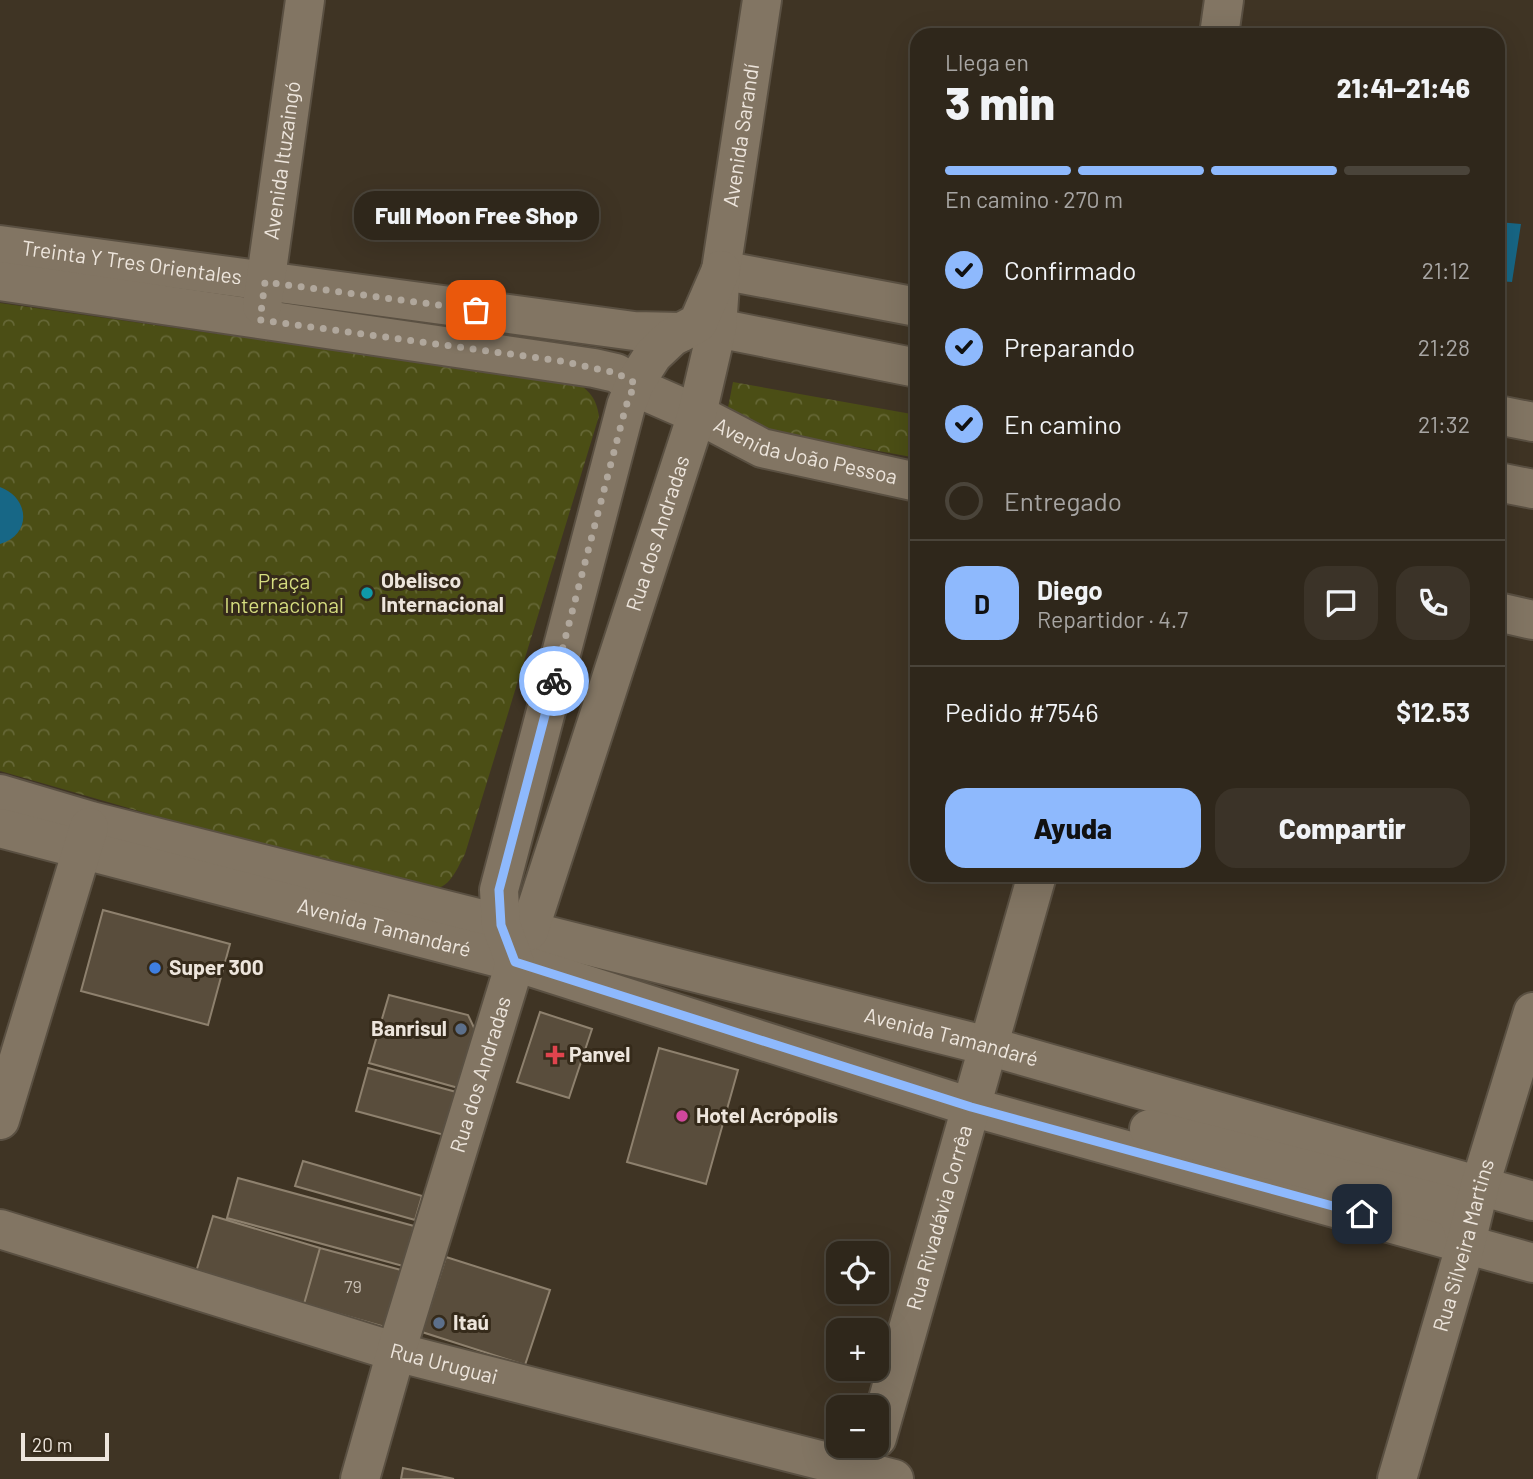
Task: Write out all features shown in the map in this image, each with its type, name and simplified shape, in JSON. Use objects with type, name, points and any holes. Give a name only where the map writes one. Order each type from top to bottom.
[{"type":"street","name":"Avenida Ituzaingó","points":[[260,320],[305,0]]},
{"type":"street","name":"Avenida Sarandí","points":[[682,407],[722,270],[762,0]]},
{"type":"street","points":[[1220,28],[1224,0]]},
{"type":"street","name":"Treinta Y Tres Orientales","points":[[0,246],[703,342],[910,367]]},
{"type":"street","points":[[722,270],[910,306]]},
{"type":"street","name":"Treinta Y Tres Orientales","points":[[0,281],[561,361],[616,373],[682,407]]},
{"type":"street","name":"Avenida Sarandí","points":[[635,383],[653,355],[672,337],[703,342]]},
{"type":"street","name":"Rua dos Andradas","points":[[515,939],[499,890],[626,406],[635,383]]},
{"type":"street","name":"Rua dos Andradas","points":[[360,1479],[515,939],[682,407]]},
{"type":"street","name":"Avenida João Pessoa","points":[[682,407],[762,448],[910,480]]},
{"type":"street","points":[[1505,416],[1533,422]]},
{"type":"street","points":[[1505,483],[1533,489]]},
{"type":"street","points":[[1505,614],[1533,620]]},
{"type":"street","name":"Avenida Tamandaré","points":[[0,794],[86,836]]},
{"type":"street","name":"Avenida Tamandaré","points":[[0,828],[86,836],[515,939],[988,1046],[1533,1201]]},
{"type":"street","points":[[0,1120],[86,836]]},
{"type":"street","name":"Rua Rivadávia Corrêa","points":[[876,1463],[971,1107],[1035,882]]},
{"type":"street","name":"Avenida Tamandaré","points":[[515,939],[971,1107],[1533,1263]]},
{"type":"street","name":"Rua Silveira Martins","points":[[1397,1479],[1466,1243],[1480,1185],[1533,1012]]},
{"type":"street","name":"Rua Uruguai","points":[[0,1229],[396,1352],[876,1463]]},
{"type":"green space","name":"Praça Internacional","points":[[0,303],[211,333],[569,378],[590,393],[599,416],[465,854],[447,883],[435,889],[416,891],[0,771]]},
{"type":"green space","points":[[733,382],[910,414],[910,457],[725,423]]},
{"type":"water","points":[[1505,223],[1521,224],[1512,282],[1505,282]]},
{"type":"water","points":[[0,487],[17,499],[23,516],[18,533],[0,544]]},
{"type":"building","name":"Super 300","points":[[103,910],[230,944],[208,1025],[81,991]]},
{"type":"building","points":[[389,995],[468,1015],[478,1036],[462,1089],[369,1063]]},
{"type":"building","name":"Panvel","points":[[540,1012],[592,1029],[569,1098],[517,1082]]},
{"type":"building","name":"Hotel Acrópolis","points":[[659,1048],[738,1070],[706,1184],[627,1162]]},
{"type":"building","points":[[368,1068],[460,1093],[448,1136],[356,1111]]},
{"type":"building","points":[[303,1161],[422,1196],[415,1220],[295,1186]]},
{"type":"building","points":[[238,1178],[414,1226],[403,1266],[227,1218]]},
{"type":"building","points":[[213,1216],[320,1248],[304,1304],[196,1272]]},
{"type":"building","points":[[320,1248],[401,1270],[385,1327],[304,1304]]},
{"type":"building","points":[[446,1257],[550,1290],[525,1365],[422,1332]]},
{"type":"building","points":[[403,1468],[454,1479],[401,1479]]},
{"type":"way so far","points":[[476,310],[265,282],[260,320],[561,361],[616,373],[635,383],[626,406],[554,681]]},
{"type":"place","name":"Full Moon Free Shop","points":[[476,310]]},
{"type":"place","name":"Obelisco Internacional","points":[[367,593]]},
{"type":"place","name":"Super 300","points":[[155,968]]},
{"type":"place","name":"Banrisul","points":[[461,1029]]},
{"type":"place","name":"Panvel","points":[[555,1055]]},
{"type":"place","name":"Hotel Acrópolis","points":[[682,1116]]},
{"type":"place","name":"Itaú","points":[[439,1323]]},
{"type":"route","points":[[554,681],[499,890],[501,925],[515,962],[971,1107],[1362,1214]]}]
